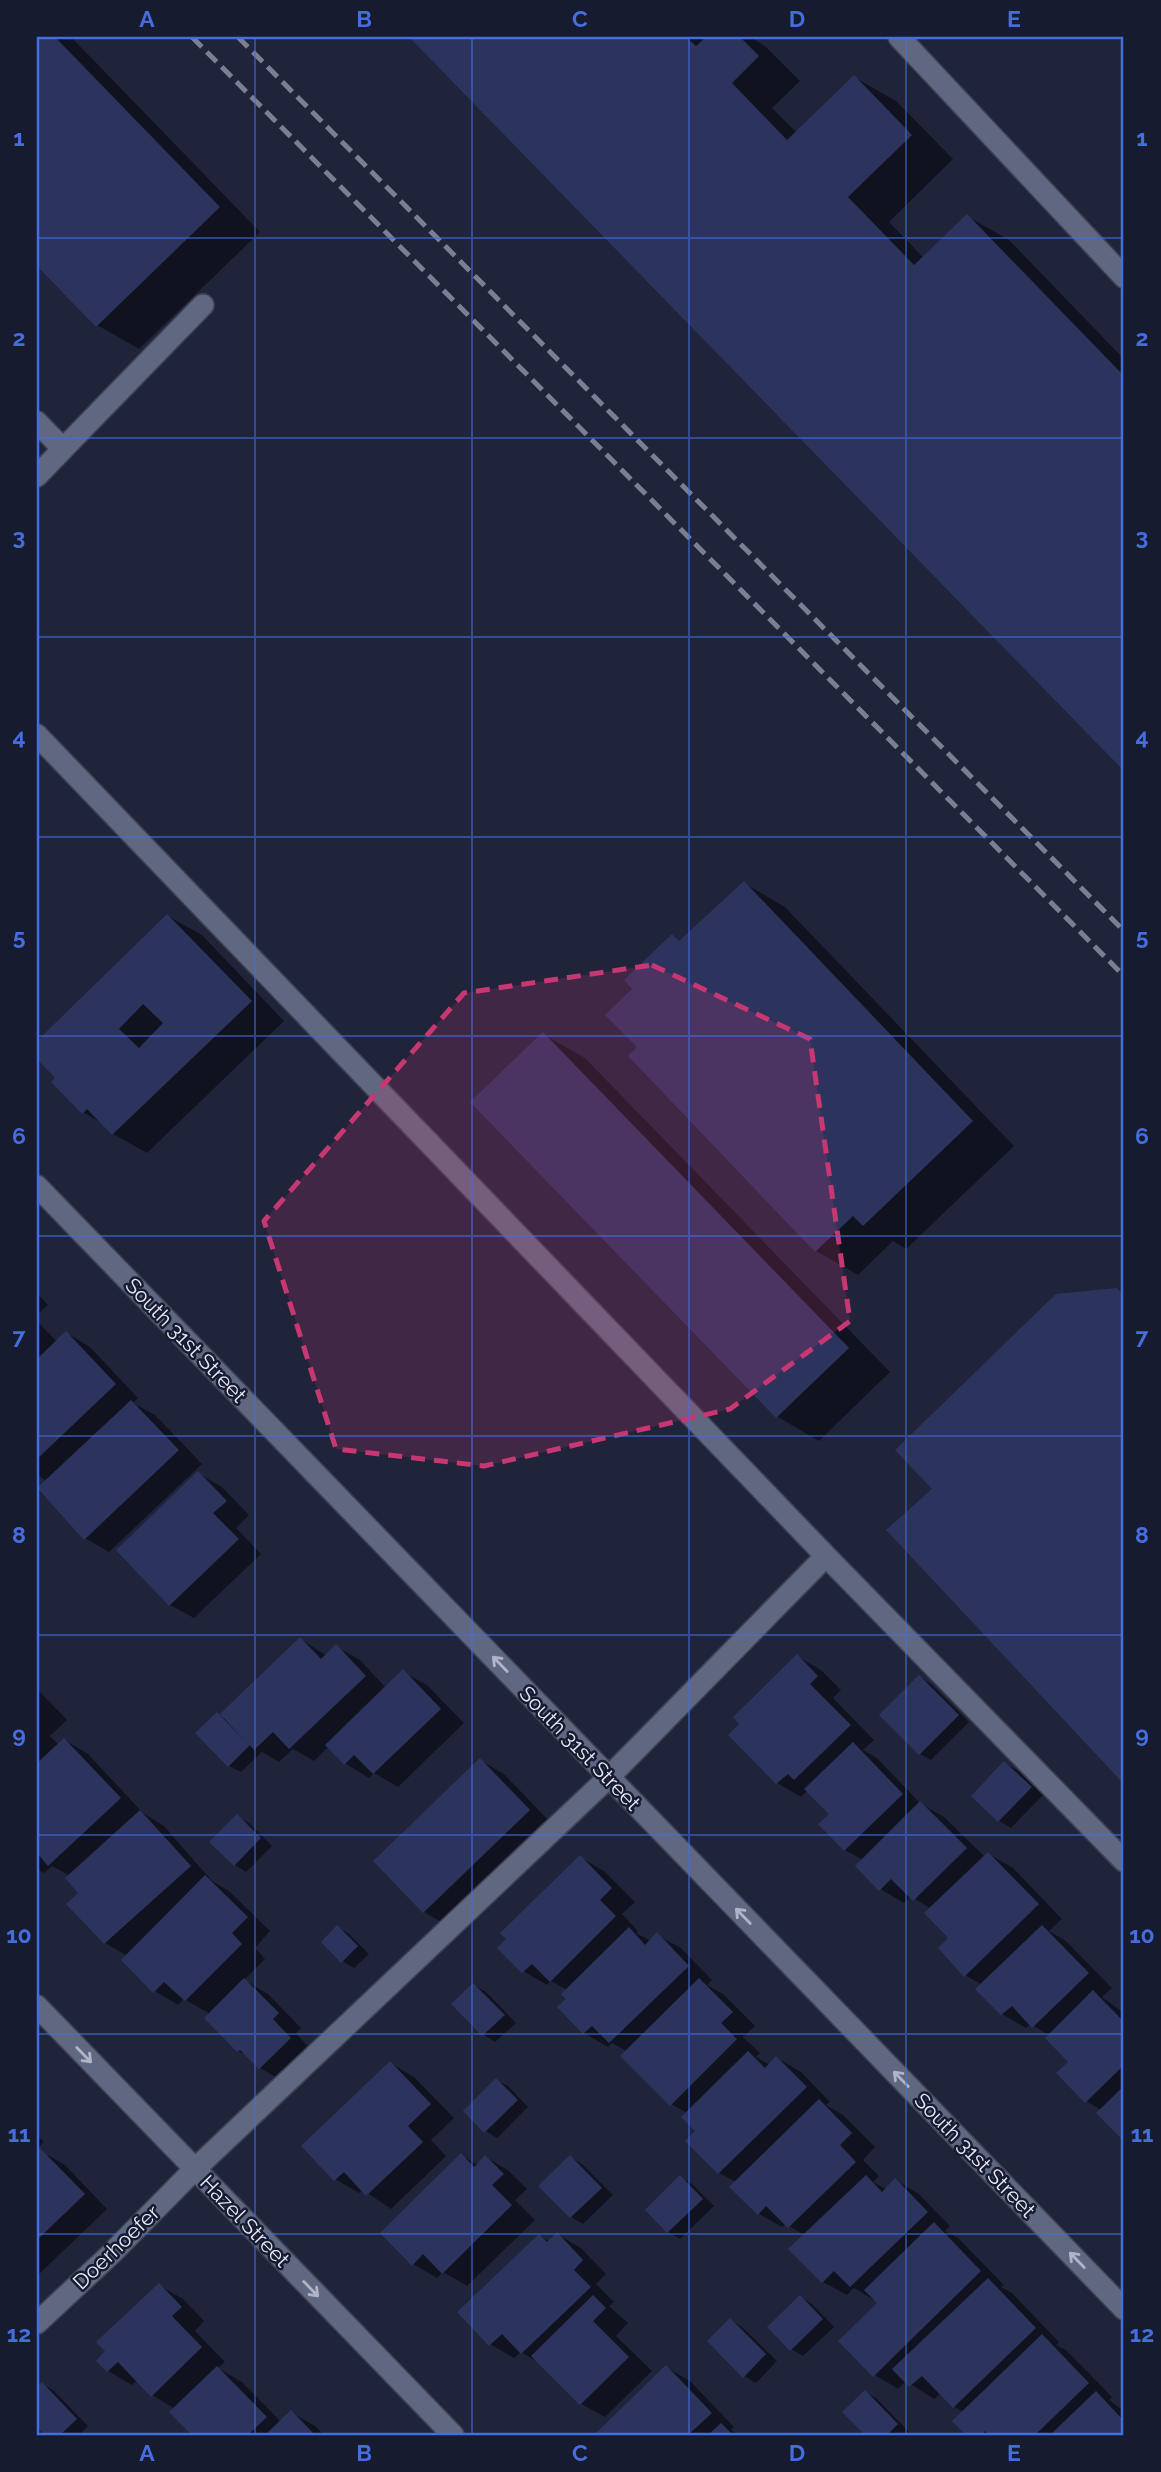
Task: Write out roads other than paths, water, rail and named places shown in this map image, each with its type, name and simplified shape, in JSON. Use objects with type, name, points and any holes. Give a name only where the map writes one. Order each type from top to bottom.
[{"type":"street","points":[[899,37],[1124,276]]},
{"type":"street","points":[[37,476],[203,305]]},
{"type":"street","points":[[37,422],[63,449]]},
{"type":"street","points":[[37,736],[826,1556],[1124,1861]]},
{"type":"street","name":"South 31st Street","points":[[37,1186],[1124,2309]]},
{"type":"street","name":"Doerhoefer","points":[[37,2323],[112,2253],[195,2169],[609,1777],[826,1556]]},
{"type":"street","name":"Hazel Street","points":[[37,2006],[453,2435]]},
{"type":"railway","points":[[192,37],[1124,976]]},
{"type":"railway","points":[[238,37],[1124,931]]}]
